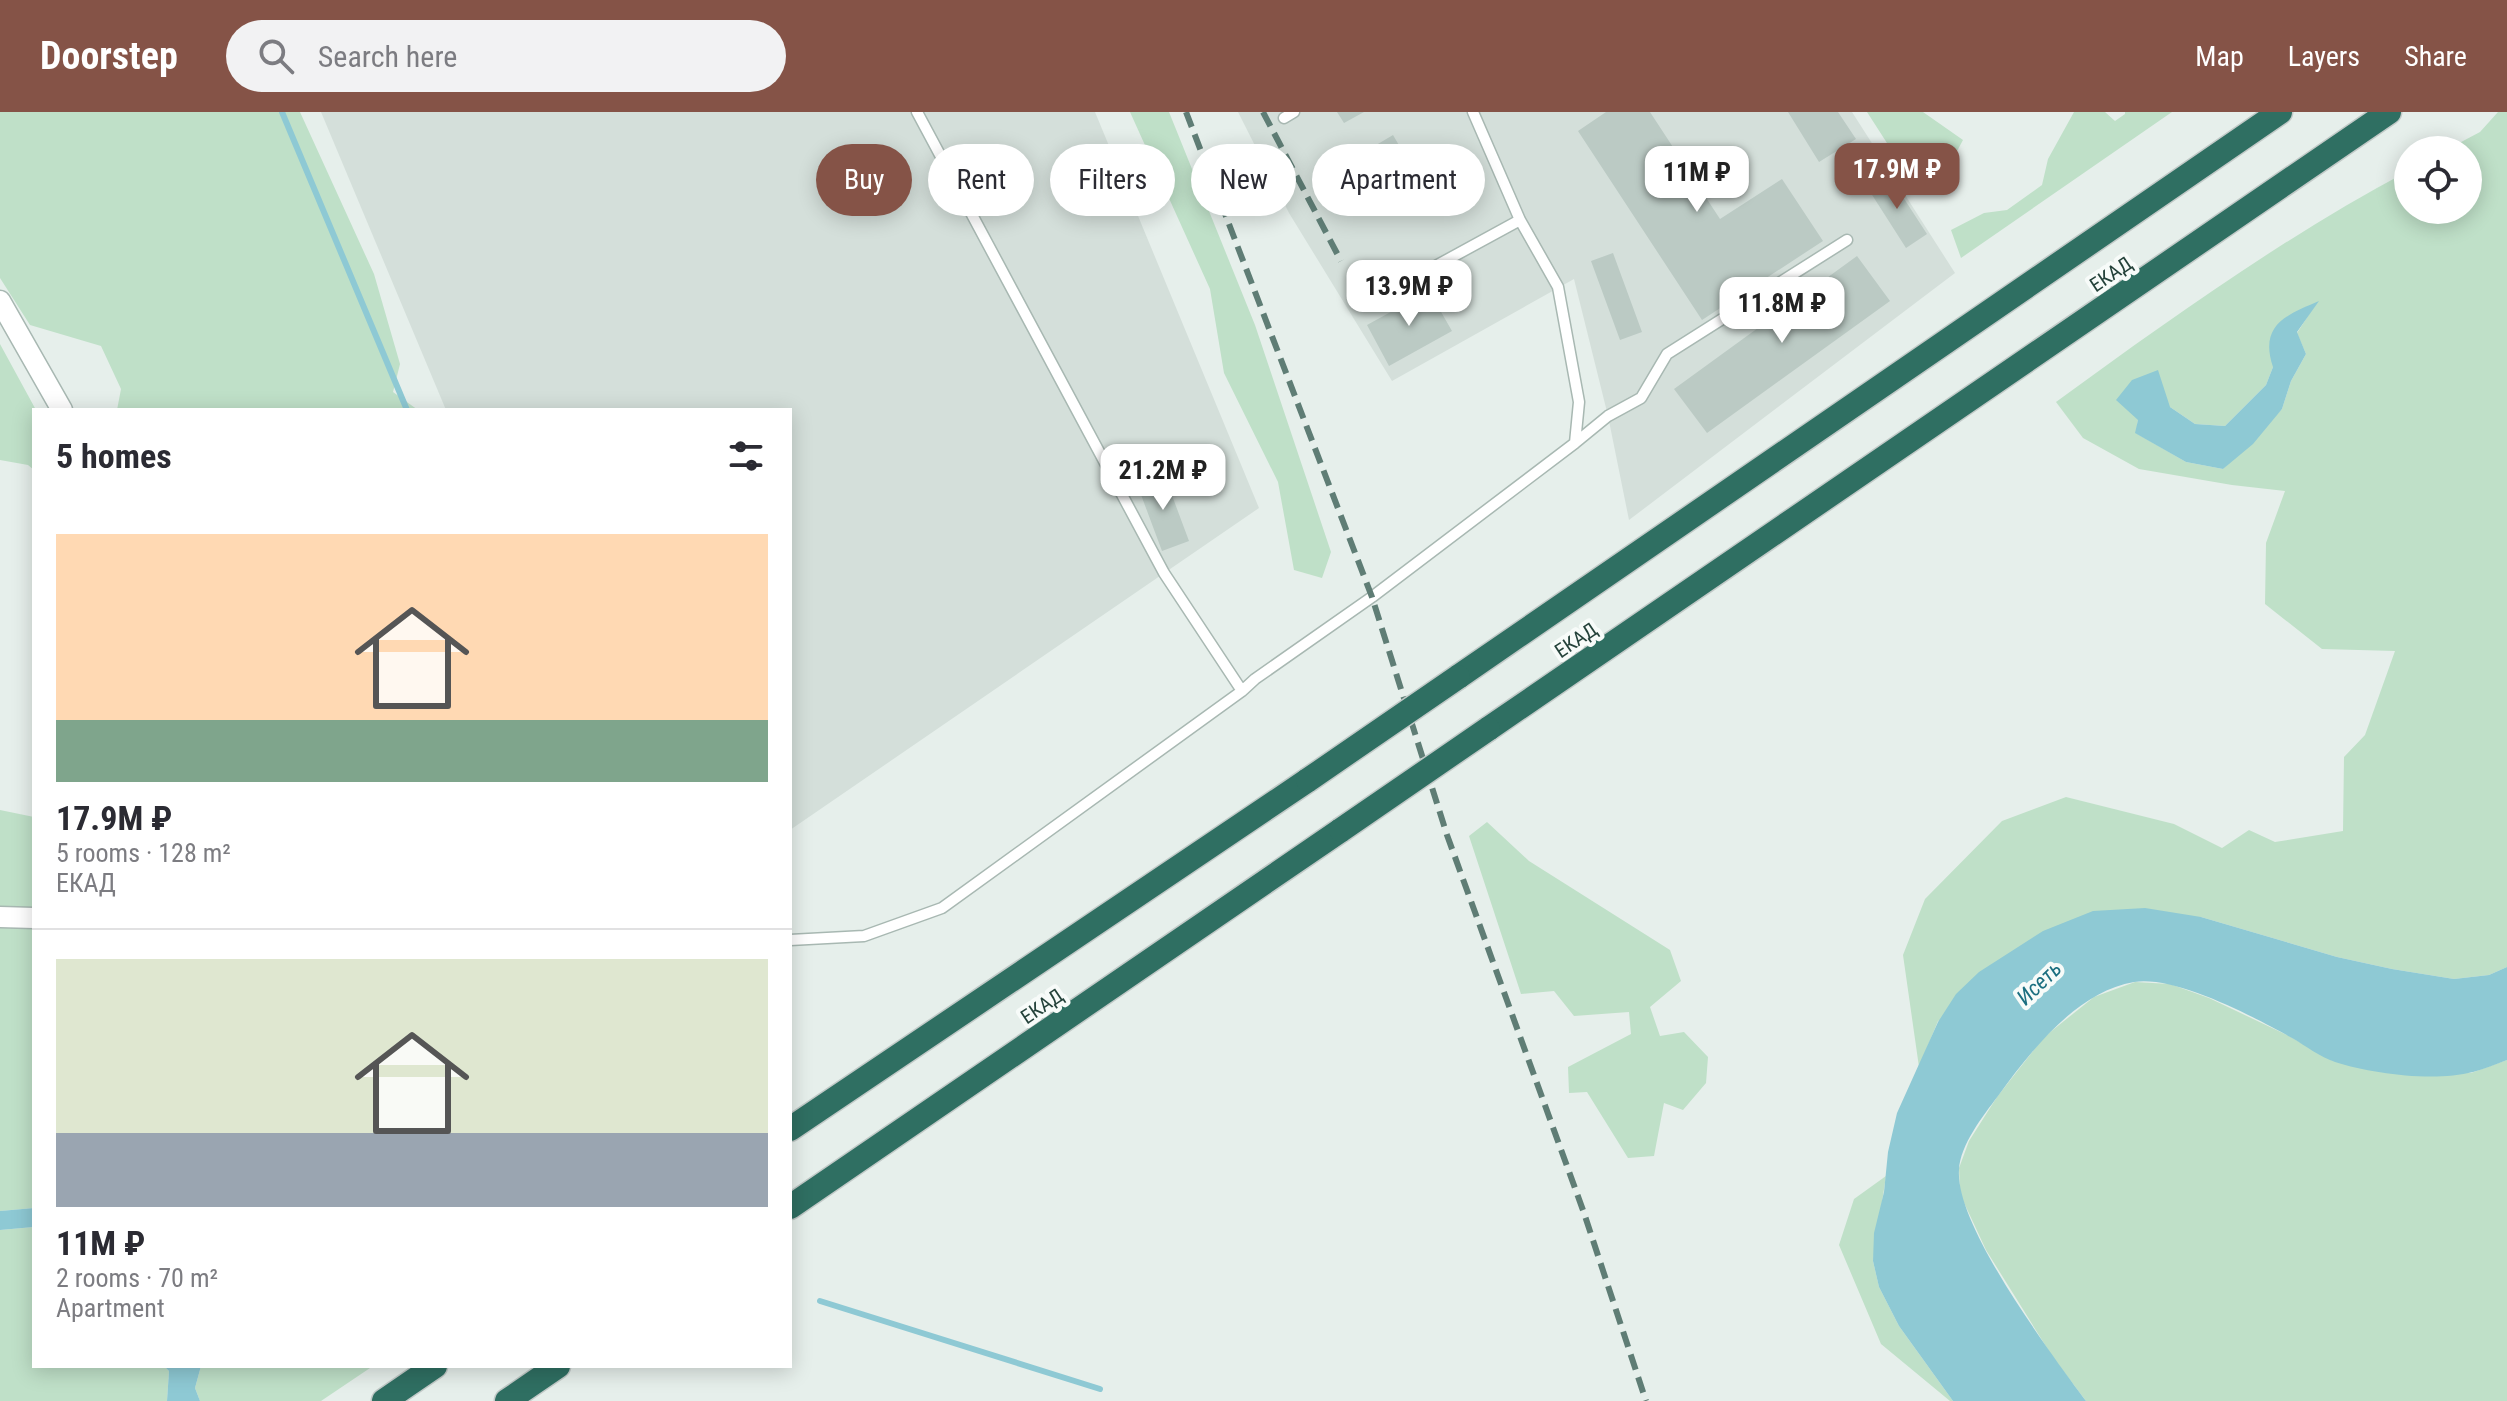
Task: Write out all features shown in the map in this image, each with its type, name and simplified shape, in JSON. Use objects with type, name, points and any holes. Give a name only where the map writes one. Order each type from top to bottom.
[{"type":"highway","name":"ЕКАД","points":[[792,1128],[1308,780],[2280,112]]},
{"type":"highway","name":"ЕКАД","points":[[792,1206],[2389,112]]},
{"type":"highway","points":[[384,1401],[432,1368]]},
{"type":"highway","points":[[507,1401],[555,1368]]},
{"type":"street","points":[[0,301],[61,408]]},
{"type":"street","points":[[0,917],[32,918]]},
{"type":"lane","points":[[917,112],[1164,573],[1242,691]]},
{"type":"lane","points":[[1284,118],[1294,112]]},
{"type":"lane","points":[[1473,112],[1520,220],[1558,287],[1579,402],[1575,443]]},
{"type":"lane","points":[[1410,280],[1520,220]]},
{"type":"lane","points":[[792,940],[864,936],[942,908],[1372,597],[1608,416],[1641,398],[1667,354],[1847,240]]},
{"type":"shaded area","points":[[321,112],[1095,112],[1108,144],[1050,144],[1050,216],[1138,216],[1259,508],[792,829],[792,408],[445,408]]},
{"type":"shaded area","points":[[1238,112],[1852,112],[1955,273],[1629,520],[1608,416],[1574,279],[1392,381],[1291,216],[1296,216],[1296,144],[1254,144]]},
{"type":"green space","points":[[0,112],[300,112],[374,274],[400,364],[393,392],[415,408],[117,408],[121,389],[101,346],[30,325],[0,278]]},
{"type":"green space","points":[[1130,112],[1169,112],[1191,166],[1191,216],[1211,216],[1255,325],[1331,552],[1322,578],[1294,570],[1278,482],[1224,373],[1210,289],[1175,212],[1175,144],[1144,144]]},
{"type":"green space","points":[[1867,112],[1923,112],[1963,140],[1949,166],[1896,157]]},
{"type":"green space","points":[[2074,112],[2105,112],[2115,121],[2125,112],[2172,112],[1961,258],[1951,230],[1984,213],[2007,210],[2042,185],[2048,159]]},
{"type":"green space","points":[[2498,112],[2507,112],[2507,967],[2489,975],[2454,979],[2392,969],[2337,957],[2201,917],[1938,1021],[1919,1067],[1903,955],[1925,899],[2002,821],[2066,797],[2174,824],[2222,848],[2249,830],[2275,842],[2343,831],[2344,757],[2365,735],[2395,651],[2322,649],[2265,604],[2266,543],[2285,491],[2139,469],[2083,438],[2056,402],[2272,251],[2394,179],[2394,224],[2482,224],[2482,136],[2472,136]],"holes":[[[2317,302],[2297,333],[2306,354],[2291,381],[2282,409],[2223,469],[2186,462],[2136,433],[2138,420],[2170,407],[2195,424],[2225,426],[2266,385],[2273,367]]]},
{"type":"green space","points":[[0,344],[35,408],[32,408],[32,468],[0,460]]},
{"type":"green space","points":[[0,810],[32,817],[32,1208],[0,1211]]},
{"type":"green space","points":[[1487,822],[1529,861],[1670,950],[1681,981],[1650,1007],[1660,1036],[1684,1032],[1708,1057],[1706,1083],[1683,1110],[1664,1103],[1654,1156],[1628,1158],[1587,1092],[1569,1093],[1568,1067],[1631,1034],[1629,1012],[1574,1016],[1554,991],[1521,994],[1469,836]]},
{"type":"green space","points":[[2135,982],[2170,984],[2209,998],[2333,1061],[2471,1073],[2507,1060],[2507,1401],[2086,1401],[2052,1356],[1986,1250],[1960,1194],[1959,1168],[1969,1141],[1997,1097],[2044,1037],[2094,997]]},
{"type":"green space","points":[[1886,1176],[1873,1261],[1879,1287],[1899,1326],[1953,1401],[1881,1344],[1839,1245],[1854,1199]]},
{"type":"green space","points":[[32,1227],[32,1368],[166,1368],[169,1371],[167,1401],[0,1401],[0,1230]]},
{"type":"green space","points":[[200,1368],[370,1368],[321,1401],[200,1401],[195,1388]]},
{"type":"water","points":[[2319,301],[2297,332],[2306,354],[2291,381],[2282,409],[2253,444],[2223,469],[2186,462],[2135,433],[2138,420],[2116,400],[2132,380],[2158,370],[2170,407],[2195,424],[2225,426],[2266,385],[2273,367],[2270,341],[2278,324],[2296,311]]},
{"type":"water","name":"Исеть","points":[[2145,908],[2201,917],[2337,957],[2392,969],[2454,979],[2489,975],[2507,967],[2507,1060],[2457,1075],[2385,1073],[2329,1060],[2237,1010],[2171,985],[2134,982],[2093,998],[2057,1026],[2011,1079],[1973,1131],[1963,1151],[1959,1170],[1962,1194],[1988,1256],[2086,1401],[1953,1401],[1899,1326],[1879,1287],[1873,1261],[1874,1233],[1897,1113],[1938,1022],[1956,994],[1979,972],[2043,931],[2093,911]]},
{"type":"water","points":[[32,1208],[32,1227],[0,1230],[0,1211]]},
{"type":"water","points":[[166,1368],[200,1368],[195,1388],[200,1401],[167,1401],[169,1371]]},
{"type":"building","points":[[1337,112],[1364,112],[1344,123]]},
{"type":"building","points":[[1606,112],[1650,112],[1720,219],[1782,179],[1823,241],[1702,320],[1578,131]]},
{"type":"building","points":[[1788,112],[1838,112],[1856,139],[1819,162]]},
{"type":"building","points":[[1393,135],[1398,144],[1378,144]]},
{"type":"building","points":[[1888,174],[1927,234],[1906,248],[1867,187]]},
{"type":"building","points":[[1613,253],[1642,332],[1620,340],[1591,261]]},
{"type":"building","points":[[1857,256],[1890,301],[1707,433],[1674,389]]},
{"type":"building","points":[[1429,291],[1452,331],[1389,366],[1367,325]]},
{"type":"building","points":[[1164,474],[1189,541],[1162,551],[1137,484]]},
{"type":"waterway","points":[[282,112],[406,408]]},
{"type":"waterway","points":[[820,1301],[1100,1389]]},
{"type":"railway","points":[[1186,112],[1372,597],[1447,835],[1584,1213],[1646,1401]]},
{"type":"railway","points":[[1263,112],[1341,261]]}]
